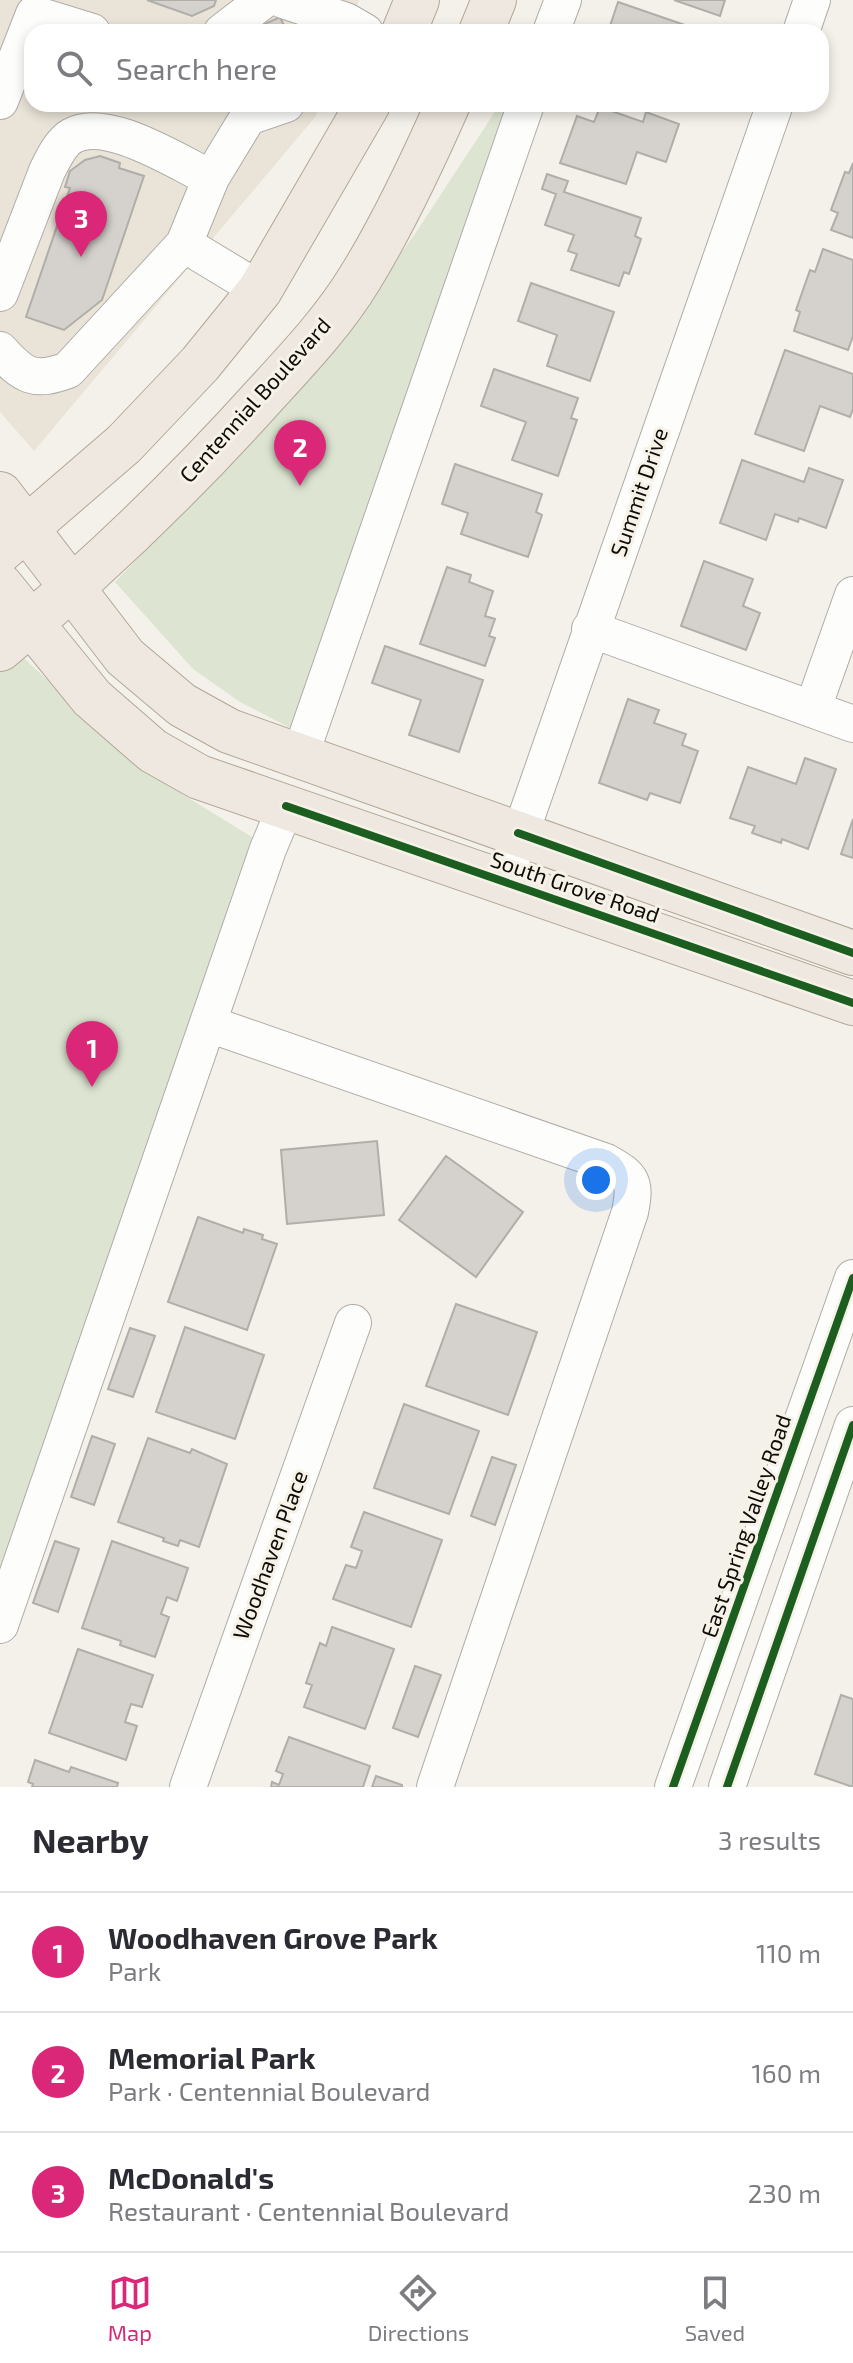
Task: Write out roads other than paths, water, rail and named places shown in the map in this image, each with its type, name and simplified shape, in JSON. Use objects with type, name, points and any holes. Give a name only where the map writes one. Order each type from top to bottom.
[{"type":"main road","points":[[407,24],[417,0]]},
{"type":"main road","points":[[484,24],[494,0]]},
{"type":"main road","points":[[8,524],[124,444],[200,364],[260,290],[363,112]]},
{"type":"main road","name":"Centennial Boulevard","points":[[16,636],[214,451],[313,342],[360,279],[424,159],[445,112]]},
{"type":"main road","name":"South Grove Road","points":[[8,524],[71,587],[125,657],[182,705],[229,731],[853,953]]},
{"type":"main road","name":"South Grove Road","points":[[0,585],[16,636],[153,751],[199,777],[853,1003]]},
{"type":"street","points":[[232,24],[264,0]]},
{"type":"street","points":[[283,0],[351,21]]},
{"type":"street","points":[[554,24],[563,0]]},
{"type":"street","points":[[804,24],[812,0]]},
{"type":"street","points":[[36,7],[74,24]]},
{"type":"street","points":[[0,101],[24,38]]},
{"type":"street","points":[[0,350],[18,371],[35,377],[52,376],[68,370],[184,244],[240,112]]},
{"type":"street","points":[[300,756],[523,112]]},
{"type":"street","name":"Summit Drive","points":[[504,881],[518,833],[772,112]]},
{"type":"street","points":[[0,293],[47,171],[56,153],[71,136],[102,130],[211,178]]},
{"type":"street","points":[[184,244],[260,290]]},
{"type":"street","points":[[813,708],[853,595]]},
{"type":"street","points":[[590,629],[853,724]]},
{"type":"street","points":[[0,1625],[268,849],[286,806]]},
{"type":"street","points":[[209,1024],[606,1162],[629,1177],[635,1190],[435,1787]]},
{"type":"street","name":"East Spring Valley Road","points":[[673,1787],[853,1278]]},
{"type":"street","name":"Woodhaven Place","points":[[188,1787],[353,1323]]},
{"type":"street","points":[[727,1787],[853,1425]]},
{"type":"place","name":"McDonald's","points":[[81,257]]},
{"type":"place","name":"Memorial Park","points":[[300,486]]},
{"type":"place","name":"Woodhaven Grove Park","points":[[92,1087]]}]
